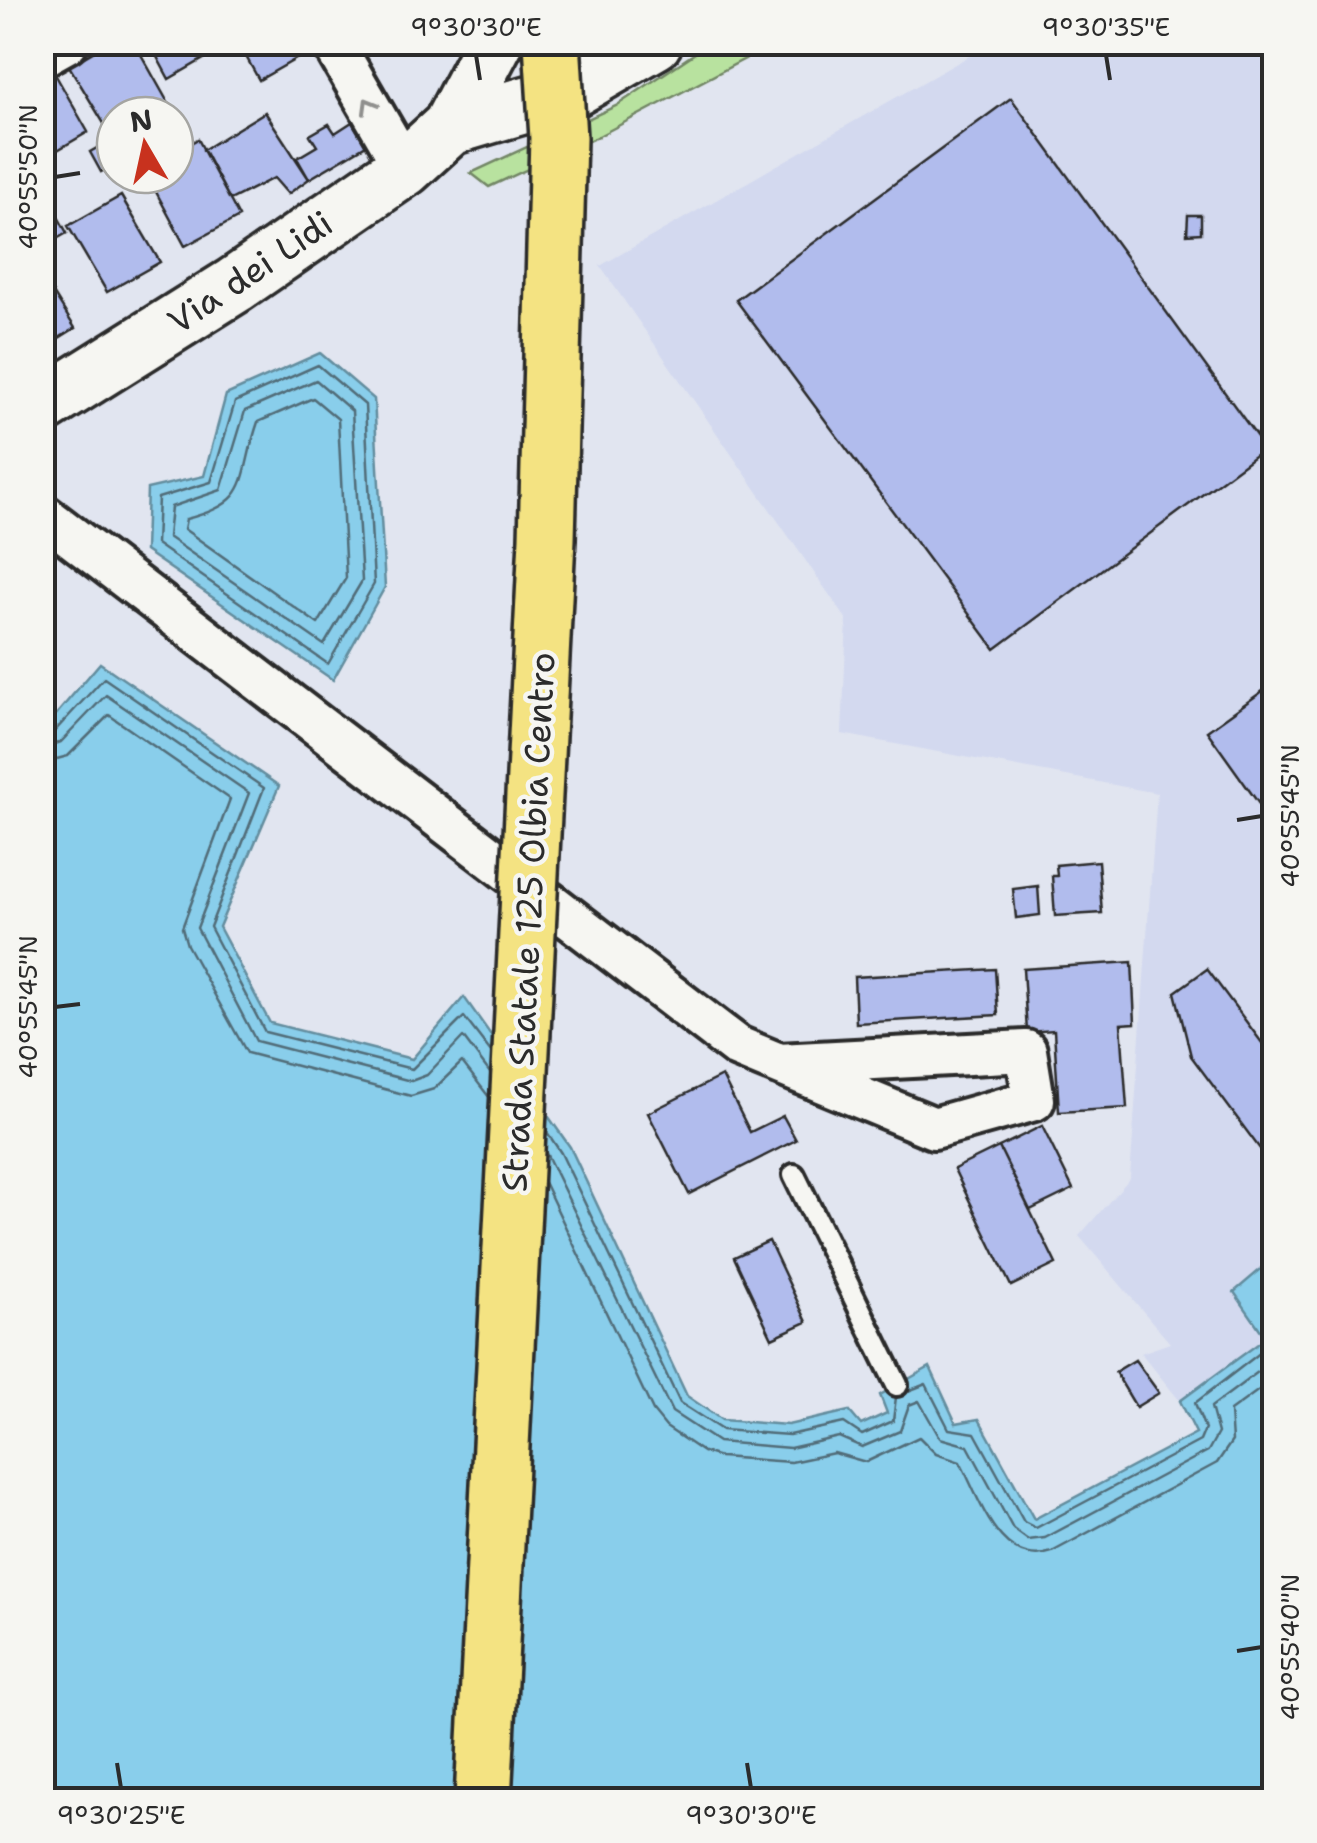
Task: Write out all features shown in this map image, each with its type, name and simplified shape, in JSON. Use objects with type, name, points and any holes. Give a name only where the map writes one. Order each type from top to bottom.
[{"type":"main road","points":[[461,88],[495,42]]},
{"type":"main road","name":"Strada Statale 125 Olbia Centro","points":[[483,1800],[547,539],[558,138],[552,42]]},
{"type":"main road","points":[[461,88],[566,93],[654,42]]},
{"type":"main road","name":"Via dei Lidi","points":[[42,406],[235,284],[405,168],[461,88]]},
{"type":"street","points":[[42,56],[67,42]]},
{"type":"street","points":[[332,42],[405,168]]},
{"type":"street","points":[[42,514],[738,1047],[934,1128],[1034,1100],[1026,1051],[780,1064]]},
{"type":"lane","points":[[794,1176],[898,1385]]},
{"type":"shaded area","points":[[992,43],[1274,43],[1274,1258],[1235,1292],[1266,1338],[1180,1401],[1141,1353],[1170,1343],[1079,1236],[1130,1178],[1157,793],[842,734],[847,620],[600,266]]},
{"type":"green space","points":[[710,43],[775,43],[595,138],[489,187],[471,173],[616,106]]},
{"type":"water","points":[[320,353],[374,399],[385,587],[333,680],[145,551],[147,489],[204,476],[226,395]]},
{"type":"water","points":[[100,663],[279,786],[219,927],[270,1023],[412,1059],[464,997],[570,1147],[687,1396],[722,1420],[788,1425],[849,1411],[861,1425],[887,1413],[880,1395],[930,1367],[956,1423],[979,1419],[1034,1519],[1196,1433],[1180,1401],[1266,1338],[1234,1292],[1274,1258],[1274,1800],[43,1800],[43,730]]},
{"type":"building","points":[[110,42],[134,42],[164,95],[95,95],[95,109],[69,66]]},
{"type":"building","points":[[149,42],[223,42],[226,46],[169,79]]},
{"type":"building","points":[[238,42],[305,42],[310,51],[259,80]]},
{"type":"building","points":[[55,74],[88,132],[42,159],[42,81]]},
{"type":"building","points":[[1011,98],[1265,448],[995,649],[736,300]]},
{"type":"building","points":[[265,112],[309,179],[288,194],[274,178],[230,200],[203,150]]},
{"type":"building","points":[[352,122],[366,145],[309,179],[297,158],[317,146],[310,135],[329,124],[335,133]]},
{"type":"building","points":[[198,139],[239,217],[185,246],[158,195],[195,195]]},
{"type":"building","points":[[121,196],[160,262],[107,292],[68,226]]},
{"type":"building","points":[[51,204],[67,233],[42,247],[42,209]]},
{"type":"building","points":[[1188,215],[1201,215],[1201,233],[1187,234]]},
{"type":"building","points":[[42,275],[75,328],[43,348],[42,348]]},
{"type":"building","points":[[1274,683],[1274,825],[1207,731]]},
{"type":"building","points":[[1098,861],[1102,913],[1055,916],[1052,876],[1057,876],[1056,865]]},
{"type":"building","points":[[1038,886],[1040,915],[1016,918],[1013,889]]},
{"type":"building","points":[[1132,962],[1135,1023],[1121,1024],[1127,1108],[1059,1112],[1054,1030],[1027,1032],[1023,969]]},
{"type":"building","points":[[995,969],[998,1015],[856,1023],[854,977]]},
{"type":"building","points":[[1207,969],[1274,1059],[1274,1144],[1263,1153],[1191,1056],[1175,992]]},
{"type":"building","points":[[722,1076],[750,1132],[783,1116],[796,1140],[689,1194],[648,1113]]},
{"type":"building","points":[[1042,1126],[1073,1189],[1030,1210],[999,1147]]},
{"type":"building","points":[[999,1147],[1056,1264],[1011,1286],[954,1169]]},
{"type":"building","points":[[769,1241],[807,1322],[772,1338],[734,1257]]},
{"type":"building","points":[[1135,1360],[1159,1393],[1136,1407],[1115,1372]]}]
